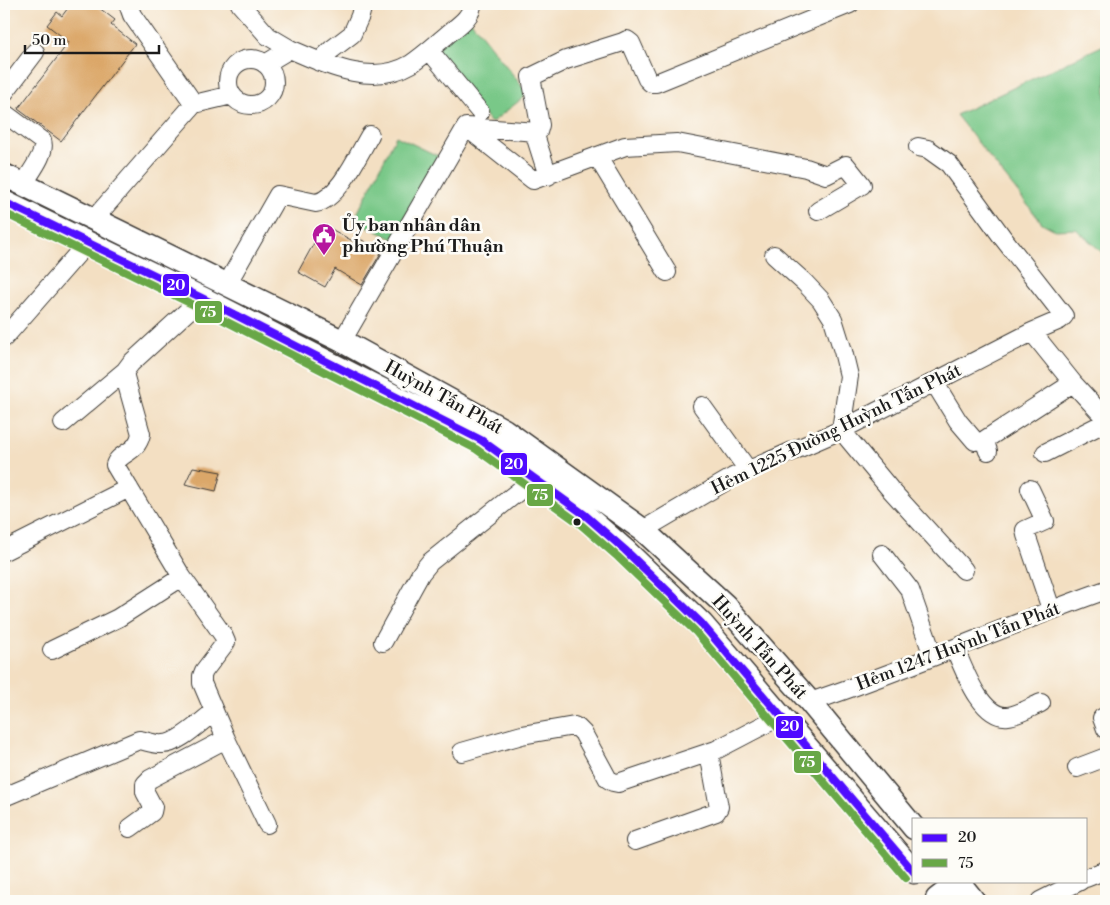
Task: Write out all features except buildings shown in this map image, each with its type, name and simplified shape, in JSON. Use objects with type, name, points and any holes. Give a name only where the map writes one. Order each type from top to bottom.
[{"type":"main road","name":"Huỳnh Tấn Phát","points":[[13,180],[342,340],[504,430],[643,530],[725,605],[810,702],[912,826]]},
{"type":"main road","name":"Huỳnh Tấn Phát","points":[[4,202],[209,302],[481,440],[585,516],[639,563],[702,624],[912,870]]},
{"type":"main road","points":[[209,302],[227,284]]},
{"type":"main road","points":[[330,363],[342,340]]},
{"type":"main road","points":[[923,882],[935,900],[958,882],[974,901]]},
{"type":"street","points":[[128,4],[132,15],[194,104]]},
{"type":"street","points":[[240,4],[268,36],[290,49],[319,62],[350,72],[376,74],[393,72],[410,64],[466,19],[472,4]]},
{"type":"street","points":[[319,62],[352,34],[363,4]]},
{"type":"street","points":[[466,127],[538,132],[540,125],[531,77],[566,60],[627,40],[631,43],[647,79],[651,83],[656,83],[850,4]]},
{"type":"street","points":[[266,64],[290,49]]},
{"type":"street","points":[[429,50],[480,112]]},
{"type":"street","points":[[4,93],[35,52]]},
{"type":"street","points":[[250,59],[266,64],[273,78],[273,86],[272,92],[266,100],[254,105],[245,105],[237,101],[228,88],[230,71],[242,61],[250,59]]},
{"type":"street","points":[[94,219],[194,104],[232,95]]},
{"type":"street","points":[[4,113],[42,141],[44,146],[43,152],[13,180]]},
{"type":"street","points":[[466,127],[533,180],[625,146],[677,142],[806,168],[826,175],[846,165],[862,185],[818,211]]},
{"type":"street","points":[[342,340],[466,127]]},
{"type":"street","points":[[534,132],[548,176]]},
{"type":"street","points":[[227,284],[278,195],[316,203],[321,202],[342,182],[370,135]]},
{"type":"street","name":"Hẻm 1225 Đường Huỳnh Tấn Phát","points":[[643,530],[733,477],[841,430],[1032,332],[1060,320],[1064,316],[1003,238],[950,164],[928,149],[918,147]]},
{"type":"street","points":[[597,156],[667,272]]},
{"type":"street","points":[[4,338],[88,242]]},
{"type":"street","points":[[774,255],[821,300],[833,319],[843,351],[848,376],[841,430],[890,489],[964,570]]},
{"type":"street","points":[[63,423],[125,371],[131,362],[209,302]]},
{"type":"street","points":[[1032,332],[1106,420],[1045,453]]},
{"type":"street","points":[[125,371],[141,434],[135,448],[116,461],[115,465],[182,577],[224,635],[226,642],[202,676],[202,683],[226,740],[267,824]]},
{"type":"street","points":[[934,382],[958,421],[982,446],[986,445],[986,439],[1073,383]]},
{"type":"street","points":[[702,406],[748,470]]},
{"type":"street","points":[[383,642],[421,573],[430,562],[534,479]]},
{"type":"street","points":[[4,551],[129,488]]},
{"type":"street","points":[[1030,489],[1045,521],[1025,530],[1051,609]]},
{"type":"street","points":[[882,554],[910,590],[933,656]]},
{"type":"street","points":[[52,650],[118,618],[182,577]]},
{"type":"street","name":"Hẻm 1247 Huỳnh Tấn Phát","points":[[810,702],[858,686],[955,649],[1051,609],[1106,590]]},
{"type":"street","points":[[955,649],[981,701],[989,710],[1000,716],[1010,716],[1041,703]]},
{"type":"street","points":[[4,797],[139,740],[167,744],[178,739],[214,712]]},
{"type":"street","points":[[462,752],[522,735],[574,726],[583,733],[608,779],[618,783],[709,753],[781,716]]},
{"type":"street","points":[[130,828],[152,812],[153,807],[145,792],[145,784],[150,779],[226,740]]},
{"type":"street","points":[[635,841],[716,812],[719,807],[709,753]]},
{"type":"street","points":[[1077,768],[1106,757]]},
{"type":"street","points":[[1088,877],[1106,870]]},
{"type":"street","points":[[1040,901],[1078,882]]},
{"type":"green space","points":[[471,21],[528,94],[491,123],[434,49]]},
{"type":"green space","points":[[1106,44],[1106,254],[1104,254],[1076,229],[1055,230],[1042,223],[956,115]]},
{"type":"green space","points":[[396,136],[438,156],[395,240],[354,220]]},
{"type":"transit line","name":"20","points":[[4,202],[202,298],[481,440],[585,515],[625,550],[702,624],[912,870]]},
{"type":"transit line","name":"75","points":[[4,213],[198,307],[476,449],[579,523],[618,557],[695,631],[906,878]]},
{"type":"place","name":"Ủy ban nhân dân phường Phú Thuận","points":[[324,256]]}]
